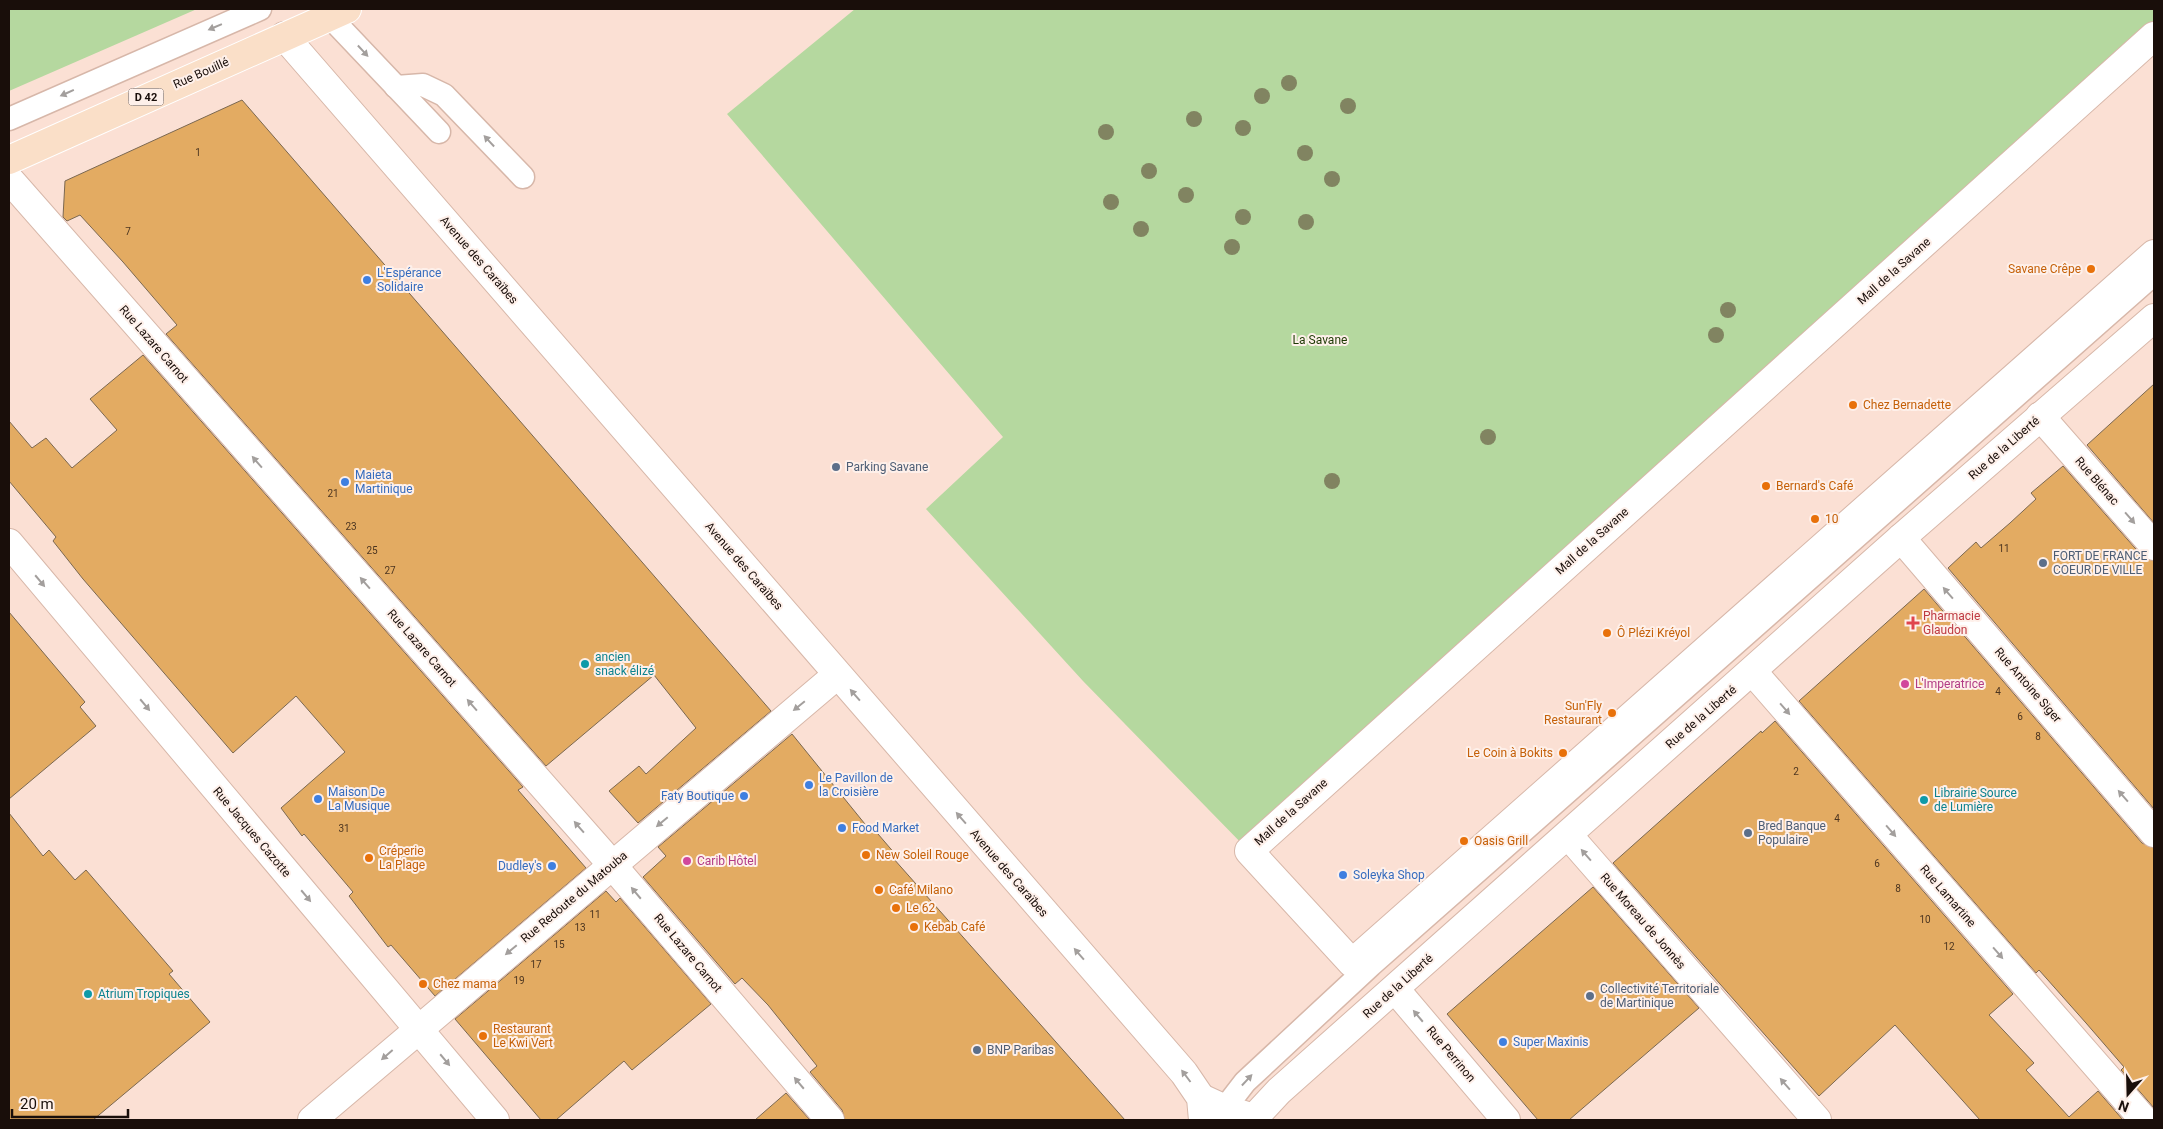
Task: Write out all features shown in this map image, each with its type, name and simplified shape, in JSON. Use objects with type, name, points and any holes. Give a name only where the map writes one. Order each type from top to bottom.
[{"type":"main road","name":"D 42","points":[[284,36],[338,12]]},
{"type":"main road","name":"Rue Bouillé","points":[[9,160],[284,36]]},
{"type":"street","name":"Avenue des Caraïbes","points":[[284,36],[375,138],[837,675],[1184,1073],[1212,1112]]},
{"type":"street","name":"Mall de la Savane","points":[[2154,36],[1248,851],[1352,963],[2154,254]]},
{"type":"street","name":"Rue Lazare Carnot","points":[[9,179],[612,864],[830,1120]]},
{"type":"street","name":"Rue de la Liberté","points":[[1253,1119],[1279,1091],[1753,672],[1901,538],[2154,318]]},
{"type":"street","name":"Rue Blénac","points":[[2040,416],[2154,546]]},
{"type":"street","name":"Rue Antoine Siger","points":[[1901,538],[2154,833]]},
{"type":"street","name":"Rue Jacques Cazotte","points":[[9,543],[495,1120]]},
{"type":"street","name":"Rue Lamartine","points":[[1753,672],[2144,1120]]},
{"type":"street","name":"Rue Redoute du Matouba","points":[[312,1120],[418,1028],[837,675]]},
{"type":"street","name":"Rue Moreau de Jonnès","points":[[1568,835],[1817,1120]]},
{"type":"street","name":"Rue Perrinon","points":[[1395,989],[1506,1120]]},
{"type":"street","points":[[1212,1112],[1253,1119]]},
{"type":"lane","points":[[9,119],[179,42],[260,9]]},
{"type":"lane","points":[[338,12],[396,86],[439,132]]},
{"type":"lane","points":[[396,86],[422,85],[444,95],[523,176]]},
{"type":"lane","points":[[1212,1112],[1371,965],[2154,274]]},
{"type":"green space","points":[[9,9],[197,9],[9,91]]},
{"type":"green space","name":"La Savane","points":[[855,9],[2154,9],[2154,36],[1249,851],[1083,681],[926,509],[1003,437],[727,114]]},
{"type":"building","points":[[242,100],[771,711],[638,823],[609,791],[639,766],[646,774],[696,728],[654,675],[546,766],[166,334],[177,325],[123,262],[80,215],[67,221],[63,217],[65,181]]},
{"type":"building","points":[[143,355],[523,787],[518,790],[586,868],[435,996],[391,945],[388,947],[349,896],[353,892],[304,834],[302,836],[281,808],[345,752],[296,696],[233,753],[83,579],[53,541],[56,537],[9,481],[9,421],[32,448],[46,438],[72,468],[117,430],[90,399]]},
{"type":"building","points":[[2154,384],[2154,523],[2087,445]]},
{"type":"building","points":[[2063,466],[2142,556],[2154,561],[2154,809],[1948,568],[1976,542],[1981,548],[2010,523],[2036,499],[2031,493]]},
{"type":"building","points":[[1924,589],[2142,843],[2154,848],[2154,1108],[2121,1070],[2124,1067],[2086,1023],[2039,970],[2036,973],[1799,701]]},
{"type":"building","points":[[9,612],[85,702],[80,707],[96,726],[9,799]]},
{"type":"building","points":[[1775,721],[2013,994],[1989,1015],[2034,1063],[2026,1070],[2069,1117],[2098,1091],[2123,1120],[1980,1120],[1895,1025],[1819,1096],[1613,863],[1761,731],[1762,733]]},
{"type":"building","points":[[792,734],[869,829],[872,827],[896,855],[893,858],[1125,1120],[845,1120],[842,1110],[810,1072],[817,1066],[768,1005],[742,978],[735,984],[643,877],[666,856],[658,847]]},
{"type":"building","name":"Atrium Tropiques","points":[[9,813],[43,856],[49,850],[75,880],[86,870],[173,971],[169,974],[210,1022],[93,1120],[9,1120]]},
{"type":"building","name":"Collectivité Territoriale de Martinique","points":[[1593,887],[1699,1008],[1569,1120],[1538,1120],[1447,1014]]},
{"type":"building","points":[[606,891],[616,902],[620,898],[711,1004],[632,1070],[624,1061],[556,1120],[541,1120],[455,1019]]},
{"type":"building","points":[[786,1093],[810,1120],[755,1120]]},
{"type":"place","name":"Savane Crêpe","points":[[2091,269]]},
{"type":"place","name":"L'Espérance Solidaire","points":[[367,280]]},
{"type":"place","name":"Chez Bernadette","points":[[1853,405]]},
{"type":"place","name":"Parking Savane","points":[[836,467]]},
{"type":"place","name":"Maieta Martinique","points":[[345,482]]},
{"type":"place","name":"Bernard's Café","points":[[1766,486]]},
{"type":"place","name":"10","points":[[1815,519]]},
{"type":"place","name":"FORT DE FRANCE COEUR DE VILLE","points":[[2043,563]]},
{"type":"place","name":"Pharmacie Glaudon","points":[[1913,623]]},
{"type":"place","name":"Ô Plézi Kréyol","points":[[1607,633]]},
{"type":"place","name":"ancien snack élizé","points":[[585,664]]},
{"type":"place","name":"L'Imperatrice","points":[[1905,684]]},
{"type":"place","name":"Sun'Fly Restaurant","points":[[1612,713]]},
{"type":"place","name":"Le Coin à Bokits","points":[[1563,753]]},
{"type":"place","name":"Le Pavillon de la Croisière","points":[[809,785]]},
{"type":"place","name":"Faty Boutique","points":[[744,796]]},
{"type":"place","name":"Maison De La Musique","points":[[318,799]]},
{"type":"place","name":"Librairie Source de Lumière","points":[[1924,800]]},
{"type":"place","name":"Food Market","points":[[842,828]]},
{"type":"place","name":"Bred Banque Populaire","points":[[1748,833]]},
{"type":"place","name":"Oasis Grill","points":[[1464,841]]},
{"type":"place","name":"New Soleil Rouge","points":[[866,855]]},
{"type":"place","name":"Créperie La Plage","points":[[369,858]]},
{"type":"place","name":"Carib Hôtel","points":[[687,861]]},
{"type":"place","name":"Dudley's","points":[[552,866]]},
{"type":"place","name":"Soleyka Shop","points":[[1343,875]]},
{"type":"place","name":"Café Milano","points":[[879,890]]},
{"type":"place","name":"Le 62","points":[[896,908]]},
{"type":"place","name":"Kebab Café","points":[[914,927]]},
{"type":"place","name":"Chez mama","points":[[423,984]]},
{"type":"place","name":"Atrium Tropiques","points":[[88,994]]},
{"type":"place","name":"Collectivité Territoriale de Martinique","points":[[1590,996]]},
{"type":"place","name":"Restaurant Le Kwi Vert","points":[[483,1036]]},
{"type":"place","name":"Super Maxinis","points":[[1503,1042]]},
{"type":"place","name":"BNP Paribas","points":[[977,1050]]}]
